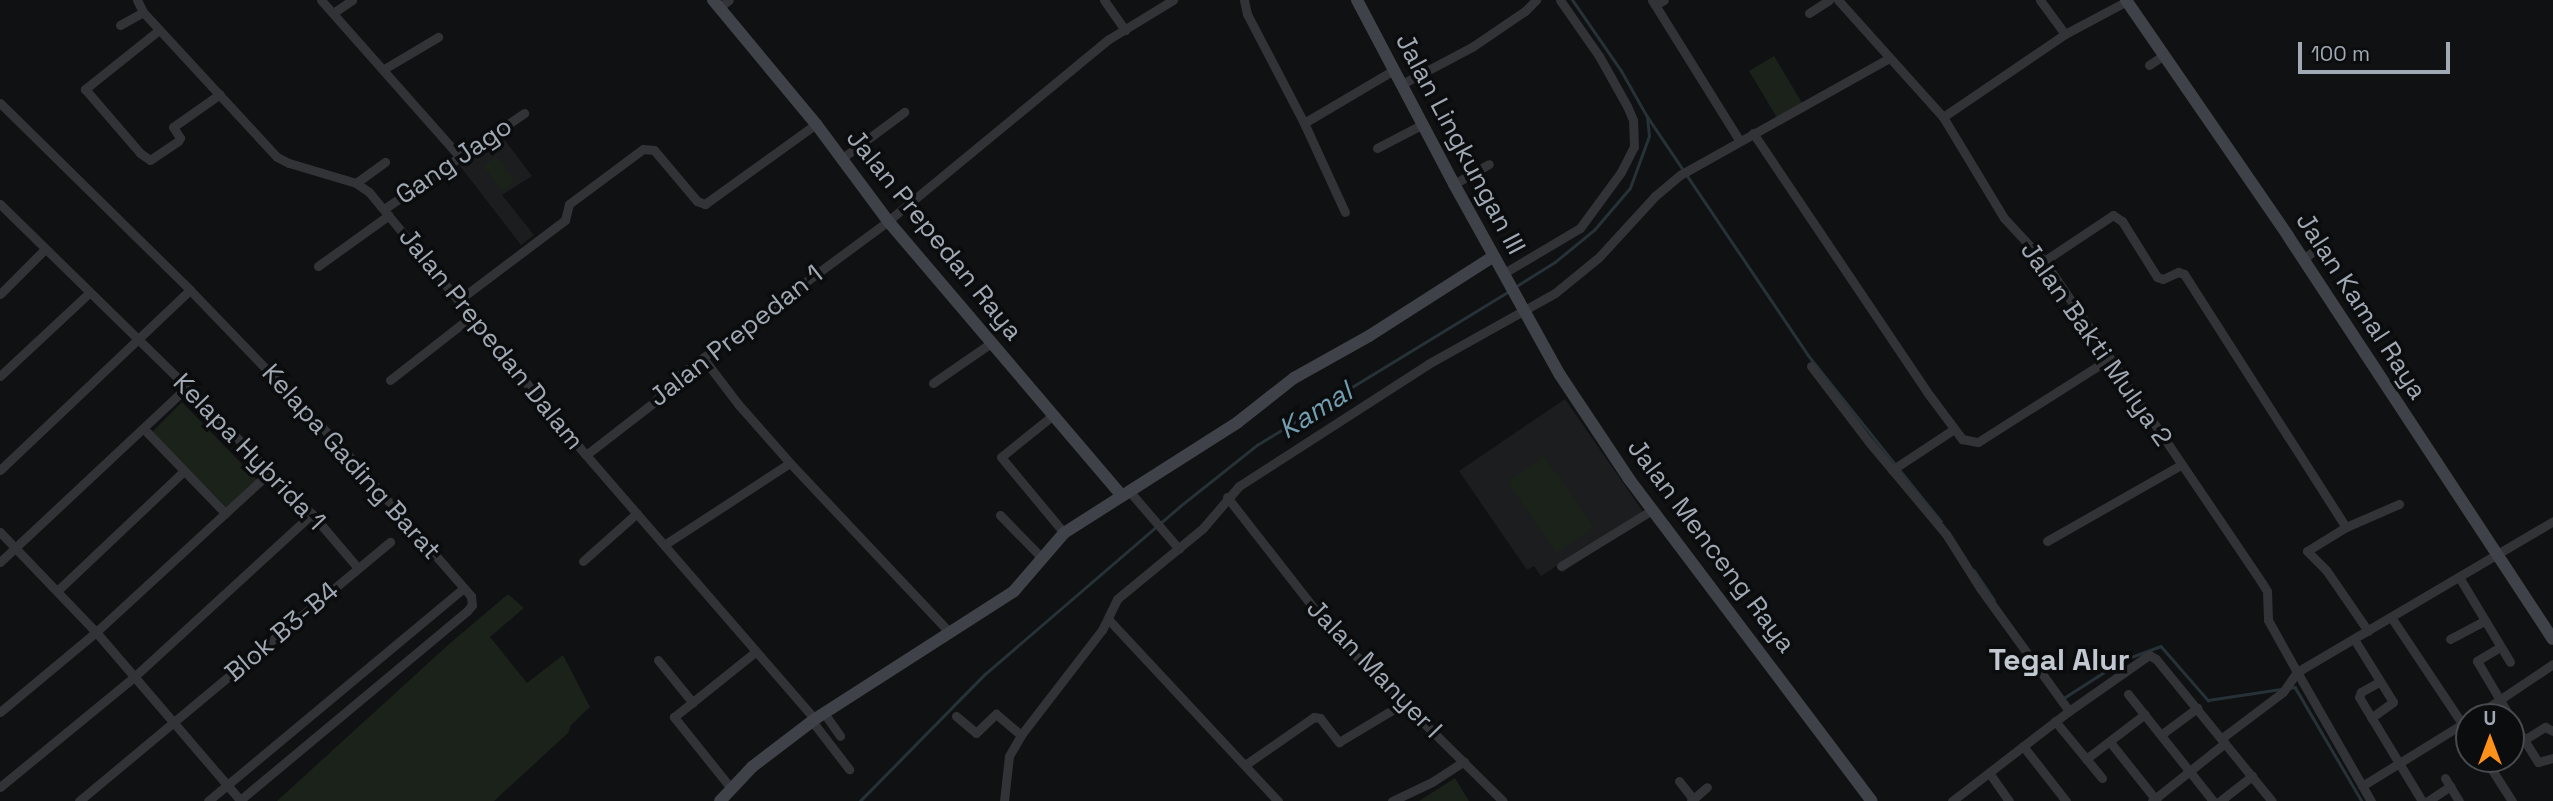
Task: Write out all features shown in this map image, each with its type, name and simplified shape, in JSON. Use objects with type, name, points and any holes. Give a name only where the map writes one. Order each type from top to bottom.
[{"type":"street","points":[[321,0],[460,157]]},
{"type":"street","points":[[333,13],[352,0]]},
{"type":"street","points":[[1104,0],[1125,30]]},
{"type":"street","name":"Jalan Prepedan 1","points":[[586,455],[653,403],[678,376],[888,221],[1109,39],[1173,0]]},
{"type":"street","points":[[1244,0],[1247,14],[1304,122],[1345,212]]},
{"type":"street","name":"Jalan Lingkungan III","points":[[1357,0],[1521,304]]},
{"type":"street","points":[[1506,276],[1580,228],[1621,172],[1634,147],[1633,120],[1627,106],[1599,56],[1560,0]]},
{"type":"street","points":[[1809,13],[1829,0]]},
{"type":"street","name":"Jalan Bakti Mulya 2","points":[[1839,0],[1943,117],[2004,218],[2044,261],[2263,583],[2267,591],[2268,620],[2371,801]]},
{"type":"street","points":[[2040,0],[2065,34]]},
{"type":"street","name":"Jalan Prepedan Dalam","points":[[139,1],[142,12],[281,159],[356,183],[386,212],[586,455],[755,652],[817,717]]},
{"type":"street","points":[[1943,117],[2065,34],[2127,1]]},
{"type":"street","name":"Jalan Kamal Raya","points":[[2127,1],[2303,259],[2553,639]]},
{"type":"street","name":"Jalan Prepedan Raya","points":[[721,2],[888,221],[1052,416],[1126,494]]},
{"type":"street","points":[[1402,85],[1461,53],[1535,2]]},
{"type":"street","points":[[1657,2],[1740,140]]},
{"type":"street","points":[[120,25],[142,12]]},
{"type":"street","points":[[159,30],[85,89],[140,153],[150,160],[178,141],[180,138],[173,127],[220,94]]},
{"type":"street","points":[[384,69],[438,37]]},
{"type":"street","points":[[2149,65],[2164,55]]},
{"type":"street","points":[[1004,801],[1006,764],[1021,735],[1109,620],[1117,599],[1179,549],[1208,522],[1227,497],[1255,474],[1318,432],[1521,304],[1577,277],[1655,196],[1680,175],[1889,58]]},
{"type":"street","points":[[1304,122],[1394,70]]},
{"type":"street","name":"Kelapa Gading Barat","points":[[0,103],[190,290],[341,447],[464,587]]},
{"type":"street","points":[[841,159],[904,112]]},
{"type":"street","name":"Gang Jago","points":[[318,266],[460,157],[524,113]]},
{"type":"street","points":[[459,300],[565,220],[569,204],[643,149],[651,148],[659,155],[698,202],[705,204],[816,124]]},
{"type":"street","points":[[1377,148],[1423,124]]},
{"type":"street","points":[[1753,133],[1954,429],[1965,441],[1978,442],[2109,359]]},
{"type":"street","points":[[356,183],[385,162]]},
{"type":"street","points":[[1454,184],[1489,164]]},
{"type":"street","name":"Kelapa Hybrida 1","points":[[2,210],[187,387],[312,514],[358,568]]},
{"type":"street","points":[[2044,261],[2113,215],[2122,221],[2157,277],[2163,279],[2178,272],[2184,274],[2346,527]]},
{"type":"street","points":[[0,294],[45,250]]},
{"type":"street","points":[[2303,259],[2317,250]]},
{"type":"street","points":[[720,801],[730,788],[817,717],[1014,591],[1064,533],[1238,422],[1294,378],[1368,336],[1494,256]]},
{"type":"street","points":[[0,470],[190,290]]},
{"type":"street","points":[[0,376],[89,293]]},
{"type":"street","name":"Jalan Menceng Raya","points":[[1521,304],[1567,386],[1652,510],[1872,801]]},
{"type":"street","points":[[390,380],[472,316]]},
{"type":"street","points":[[933,383],[991,343]]},
{"type":"street","points":[[703,358],[790,463],[950,633]]},
{"type":"street","points":[[1811,366],[1895,467],[1946,534],[1980,588],[2069,711]]},
{"type":"street","points":[[0,562],[187,387]]},
{"type":"street","points":[[1052,416],[1000,457],[1064,533]]},
{"type":"street","points":[[144,429],[225,513]]},
{"type":"street","points":[[1895,467],[1954,429]]},
{"type":"street","points":[[664,545],[790,463]]},
{"type":"street","points":[[2047,541],[2181,465]]},
{"type":"street","points":[[57,591],[184,471]]},
{"type":"street","points":[[0,712],[96,632],[270,472]]},
{"type":"street","points":[[1126,494],[1179,549]]},
{"type":"street","name":"Jalan Manyer I","points":[[1227,497],[1335,635],[1503,801]]},
{"type":"street","points":[[2368,631],[2326,570],[2307,551],[2346,527],[2399,505]]},
{"type":"street","points":[[1561,566],[1652,510]]},
{"type":"street","points":[[583,561],[637,513]]},
{"type":"street","points":[[0,787],[135,676],[312,514]]},
{"type":"street","points":[[1000,515],[1041,557]]},
{"type":"street","points":[[2110,742],[2155,800],[2286,688],[2297,672],[2553,521]]},
{"type":"street","points":[[0,532],[96,632],[175,722],[227,786],[239,801],[467,611],[472,600],[464,587],[227,786],[208,801]]},
{"type":"street","name":"Blok B3-B4","points":[[79,801],[390,542]]},
{"type":"street","points":[[2459,577],[2510,662]]},
{"type":"street","points":[[2391,617],[2455,707]]},
{"type":"street","points":[[1109,620],[1278,801]]},
{"type":"street","points":[[2450,639],[2484,621]]},
{"type":"street","points":[[2354,639],[2393,705],[2371,718]]},
{"type":"street","points":[[2500,647],[2477,661],[2500,701]]},
{"type":"street","points":[[730,788],[674,717],[755,652]]},
{"type":"street","points":[[1952,801],[2144,656],[2153,655],[2272,801]]},
{"type":"street","points":[[657,660],[693,702]]},
{"type":"street","points":[[2497,703],[2553,664]]},
{"type":"street","points":[[2379,682],[2359,694],[2422,801]]},
{"type":"street","points":[[2128,694],[2192,770],[2214,801]]},
{"type":"street","points":[[1245,765],[1314,716],[1320,718],[1339,742],[1404,703]]},
{"type":"street","points":[[2162,734],[2197,708]]},
{"type":"street","points":[[956,716],[976,733],[996,714],[1021,735]]},
{"type":"street","points":[[2086,759],[2145,714]]},
{"type":"street","points":[[817,717],[840,736]]},
{"type":"street","points":[[817,717],[849,769]]},
{"type":"street","points":[[2055,721],[2102,778]]},
{"type":"street","points":[[2525,739],[2545,727],[2553,731]]},
{"type":"street","points":[[2362,786],[2455,729]]},
{"type":"street","points":[[2525,742],[2538,762],[2553,758]]},
{"type":"street","points":[[2024,747],[2066,801]]},
{"type":"street","points":[[1392,801],[1432,782],[1464,761]]},
{"type":"street","points":[[2494,773],[2511,801]]},
{"type":"street","points":[[1990,774],[2010,801]]},
{"type":"street","points":[[2220,801],[2252,776]]},
{"type":"street","points":[[1679,781],[1692,800],[1707,787]]},
{"type":"street","points":[[2428,801],[2447,782],[2459,801]]},
{"type":"shaded area","points":[[1774,56],[1804,106],[1779,121],[1749,71]]},
{"type":"shaded area","points":[[498,131],[532,176],[502,195],[534,235],[521,245],[457,162]]},
{"type":"shaded area","points":[[496,156],[515,181],[502,191],[483,166]]},
{"type":"shaded area","points":[[1565,399],[1646,516],[1563,572],[1558,565],[1541,576],[1534,566],[1527,570],[1459,471]]},
{"type":"shaded area","points":[[182,402],[261,484],[232,513],[152,432]]},
{"type":"shaded area","points":[[1544,456],[1594,527],[1557,553],[1507,482]]},
{"type":"shaded area","points":[[508,594],[524,608],[490,637],[527,683],[563,655],[590,707],[571,725],[568,733],[494,801],[277,801],[448,645]]},
{"type":"shaded area","points":[[1455,778],[1469,801],[1419,801]]},
{"type":"waterway","name":"Kamal","points":[[1515,287],[1555,262],[1594,230],[1630,188],[1649,136],[1647,117],[1621,71],[1572,0]]},
{"type":"waterway","points":[[1647,116],[1808,355],[1895,464]]},
{"type":"waterway","name":"Kamal","points":[[860,801],[985,674],[1179,507],[1257,445],[1509,291]]},
{"type":"waterway","points":[[1899,469],[1941,521]]},
{"type":"waterway","points":[[1974,570],[1994,600]]},
{"type":"waterway","points":[[2062,699],[2123,660],[2161,646],[2208,700],[2282,689]]},
{"type":"waterway","points":[[2289,688],[2295,687],[2362,801]]},
{"type":"district","name":"Tegal Alur","points":[[2059,660]]}]
